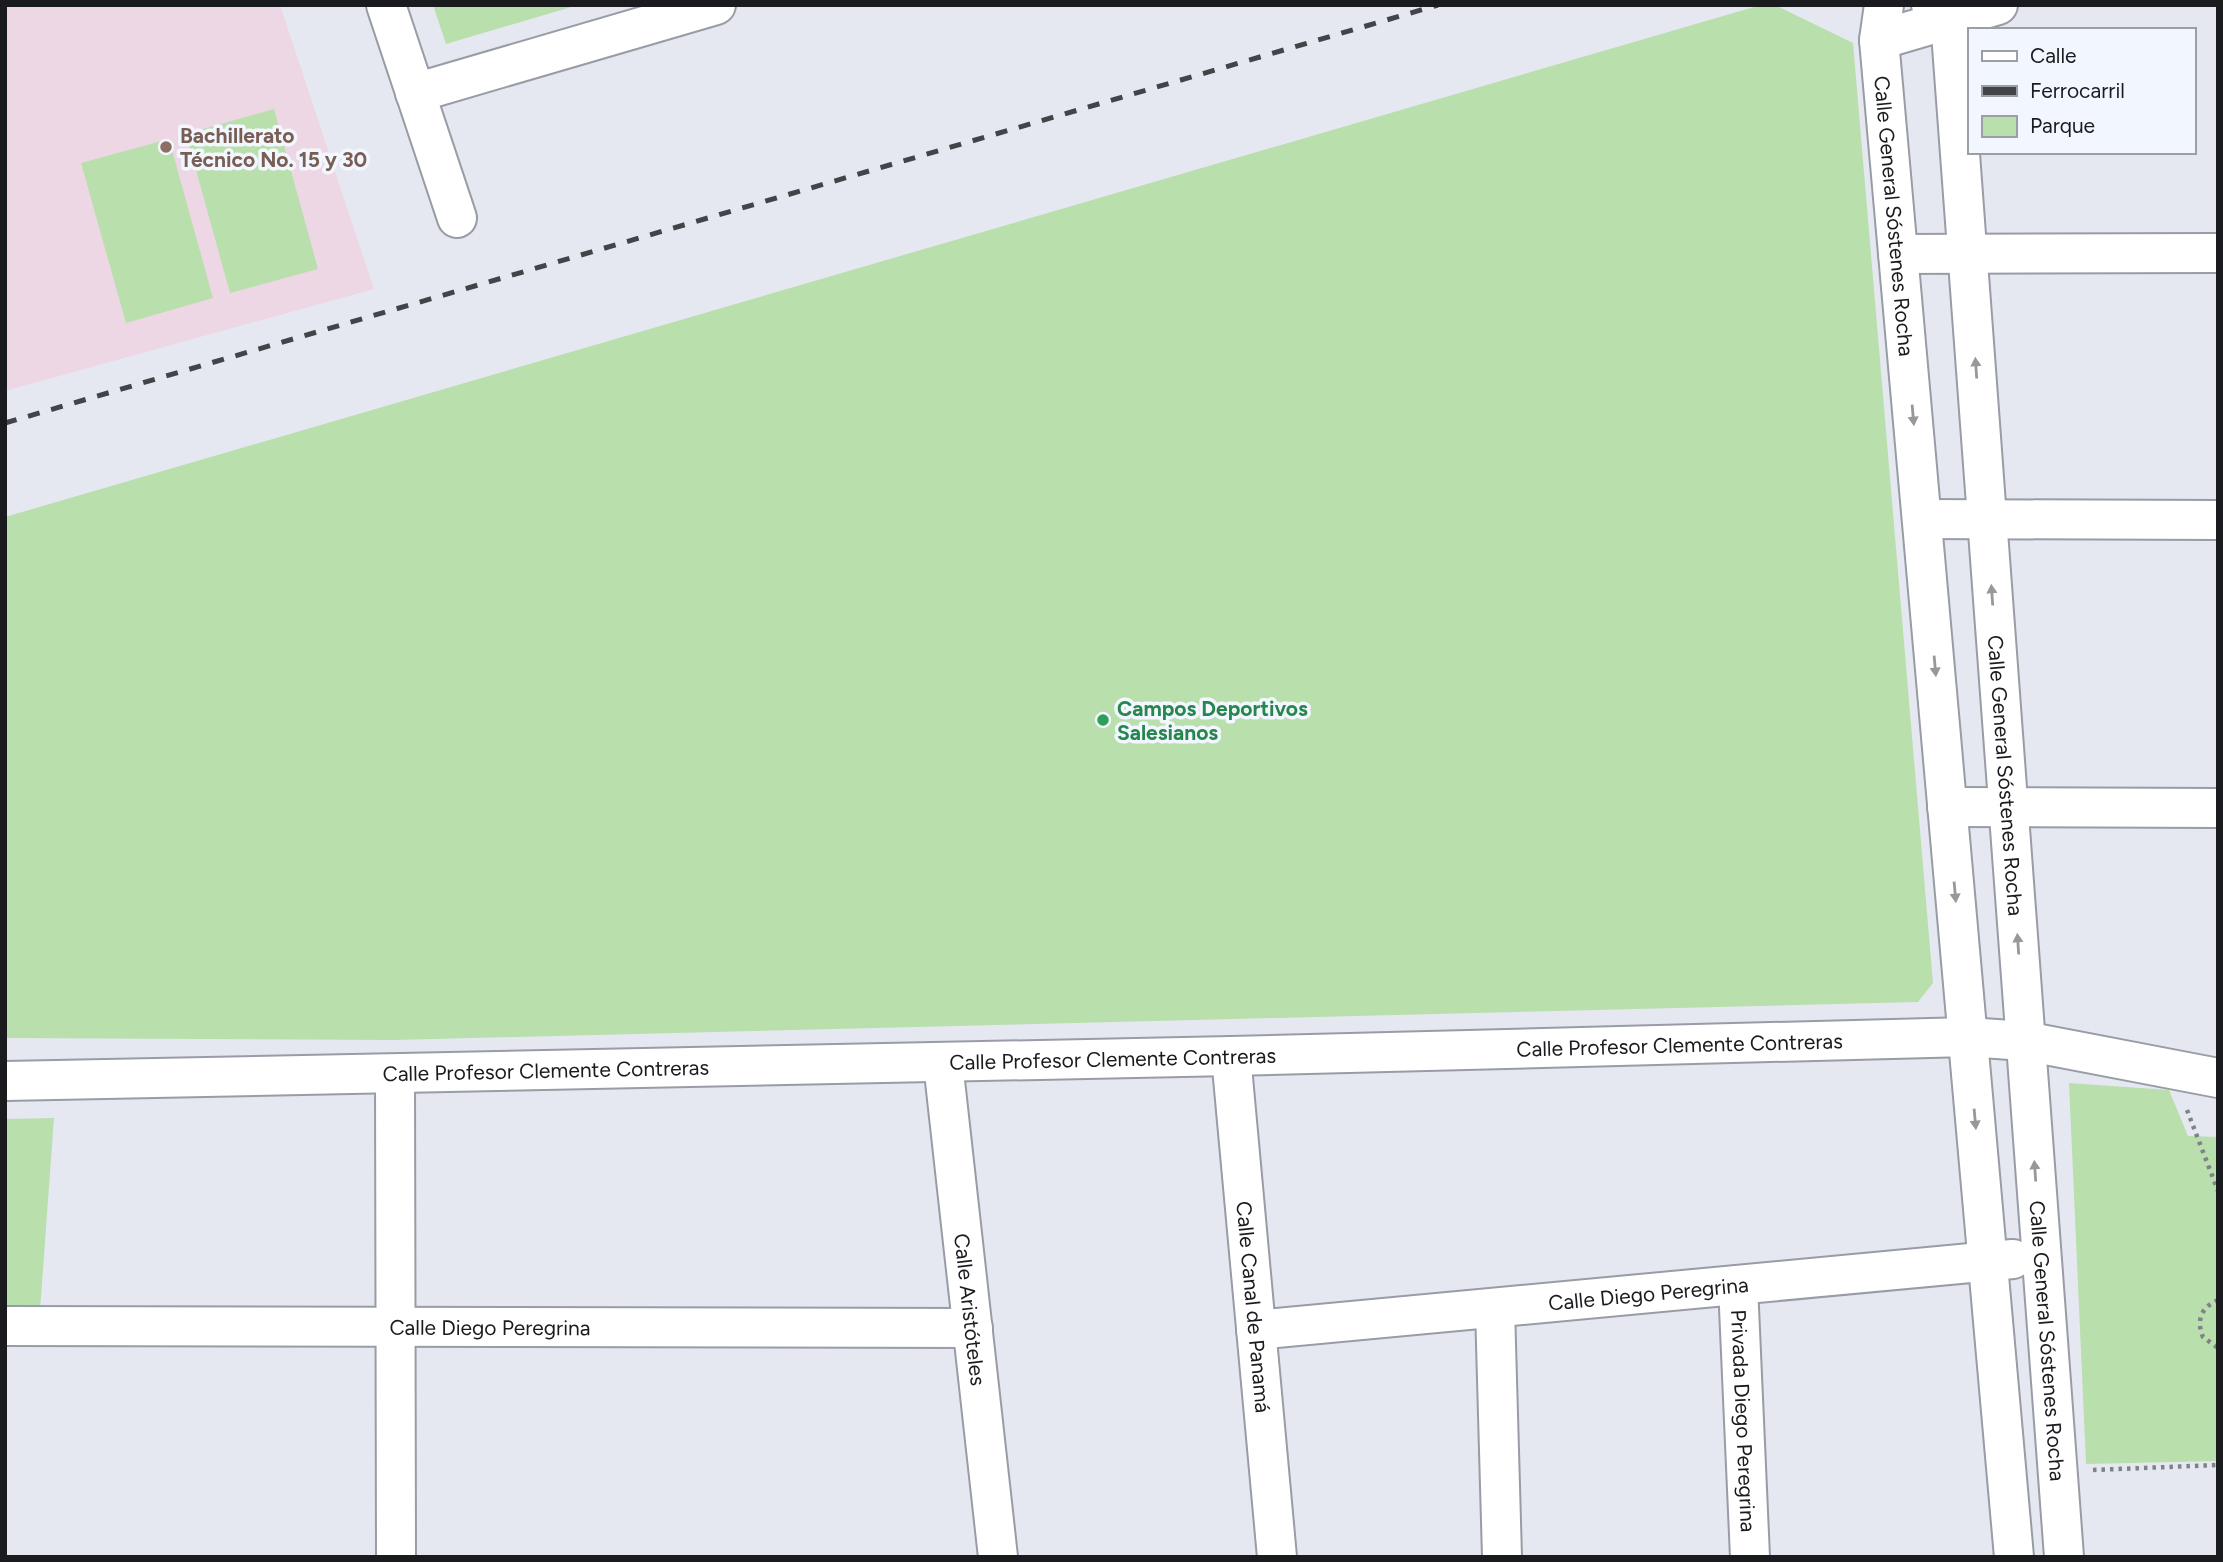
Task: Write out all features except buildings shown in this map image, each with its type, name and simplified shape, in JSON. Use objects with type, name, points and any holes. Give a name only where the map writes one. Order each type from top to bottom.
[{"type":"street","points":[[386,5],[457,218]]},
{"type":"street","points":[[415,93],[716,5]]},
{"type":"street","points":[[1882,23],[1998,5]]},
{"type":"street","name":"Calle General Sóstenes Rocha","points":[[1941,12],[1967,253],[2064,1557]]},
{"type":"street","name":"Calle General Sóstenes Rocha","points":[[1882,23],[1898,254],[2014,1557]]},
{"type":"street","points":[[1898,254],[2218,253]]},
{"type":"street","points":[[1922,519],[2218,520]]},
{"type":"street","points":[[1947,807],[2218,808]]},
{"type":"street","name":"Calle Profesor Clemente Contreras","points":[[5,1081],[943,1063],[1968,1037],[2025,1041],[2218,1078]]},
{"type":"street","name":"Calle Canal de Panamá","points":[[1231,1056],[1277,1557]]},
{"type":"street","name":"Calle Aristóteles","points":[[943,1063],[998,1557]]},
{"type":"street","points":[[395,1075],[396,1557]]},
{"type":"street","name":"Calle Diego Peregrina","points":[[1256,1330],[2041,1257]]},
{"type":"street","name":"Privada Diego Peregrina","points":[[1738,1285],[1750,1557]]},
{"type":"street","points":[[1495,1308],[1502,1557]]},
{"type":"street","name":"Calle Diego Peregrina","points":[[5,1326],[973,1328]]},
{"type":"path","points":[[2182,1097],[2218,1191]]},
{"type":"path","points":[[2218,1300],[2207,1305],[2199,1321],[2203,1338],[2218,1348]]},
{"type":"path","points":[[2057,1471],[2218,1465]]},
{"type":"shaded area","name":"Bachillerato Técnico No. 15 y 30","points":[[5,5],[280,5],[374,289],[5,391]]},
{"type":"green space","points":[[433,5],[578,5],[446,44]]},
{"type":"green space","name":"Campos Deportivos Salesianos","points":[[1761,5],[1775,5],[1853,43],[1933,983],[1918,1002],[394,1040],[5,1038],[5,517]]},
{"type":"green space","points":[[274,109],[318,269],[230,293],[186,134]]},
{"type":"green space","points":[[169,139],[213,298],[126,323],[81,163]]},
{"type":"green space","points":[[2069,1083],[2169,1090],[2188,1136],[2218,1137],[2218,1461],[2086,1464]]},
{"type":"green space","points":[[54,1118],[40,1310],[5,1310],[5,1119]]},
{"type":"railway","points":[[5,423],[1438,5]]},
{"type":"place","name":"Bachillerato Técnico No. 15 y 30","points":[[166,147]]},
{"type":"place","name":"Campos Deportivos Salesianos","points":[[1103,720]]}]
